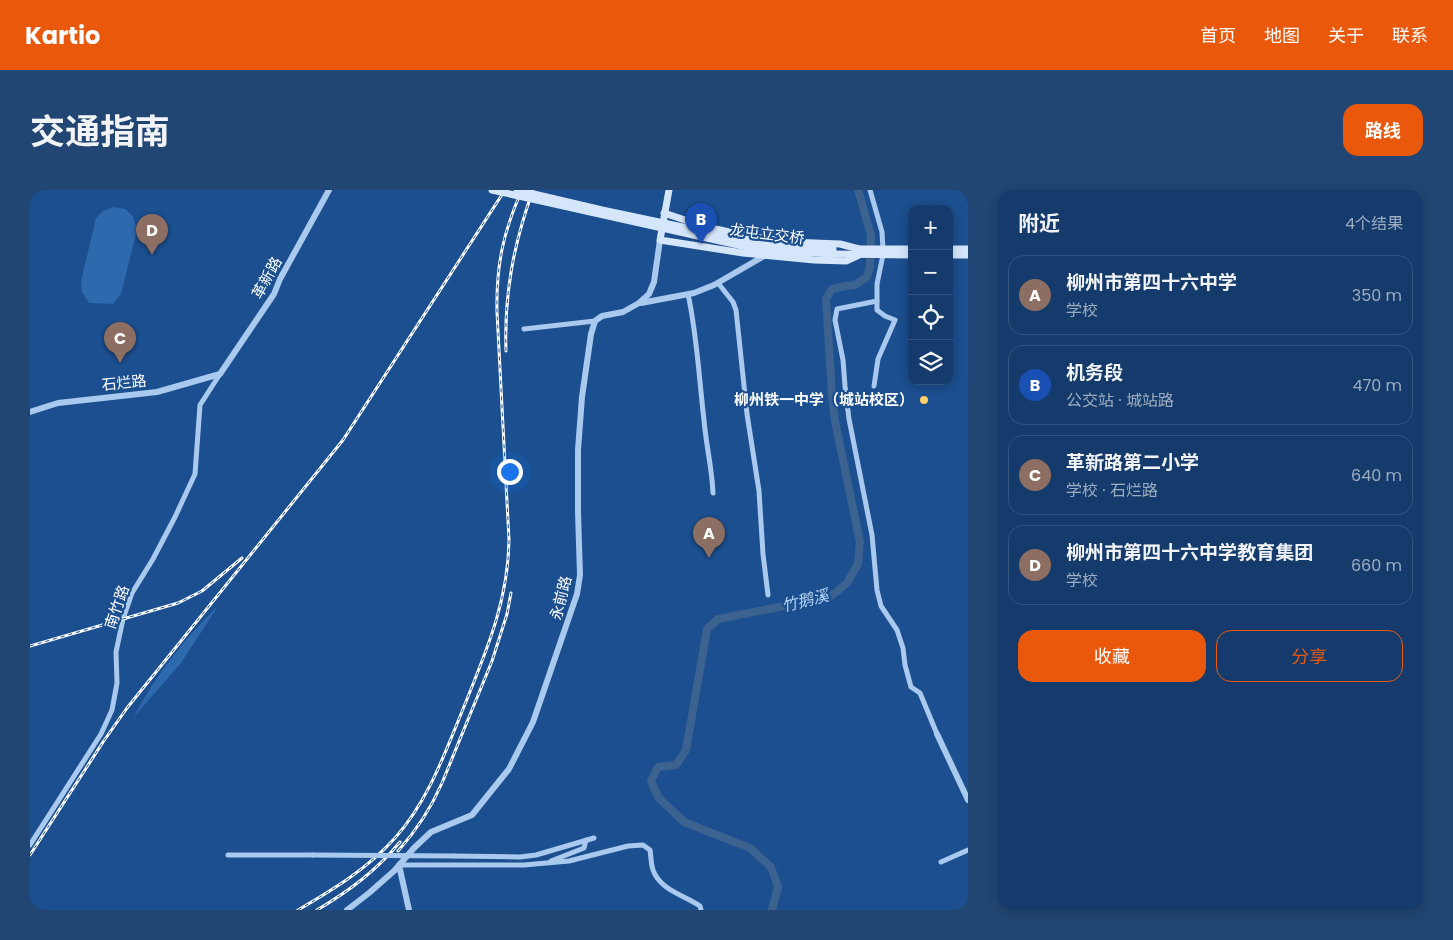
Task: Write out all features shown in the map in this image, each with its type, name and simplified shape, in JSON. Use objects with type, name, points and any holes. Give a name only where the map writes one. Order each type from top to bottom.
[{"type":"main road","name":"龙屯立交桥","points":[[492,190],[747,247],[791,252],[834,252]]},
{"type":"main road","name":"龙屯立交桥","points":[[517,190],[711,234],[748,241],[834,252]]},
{"type":"main road","points":[[669,190],[660,240],[764,256],[814,260],[846,261],[860,252]]},
{"type":"main road","points":[[664,213],[706,227],[748,236],[790,242],[840,244],[860,252]]},
{"type":"main road","points":[[834,252],[881,252],[908,249]]},
{"type":"main road","points":[[953,249],[968,249]]},
{"type":"main road","points":[[881,252],[908,255]]},
{"type":"main road","points":[[953,255],[968,255]]},
{"type":"street","name":"革新路","points":[[220,374],[274,294],[329,190]]},
{"type":"street","points":[[870,190],[882,232],[877,284],[877,310],[895,320],[878,359],[874,386]]},
{"type":"street","points":[[639,304],[649,294],[654,282],[660,240]]},
{"type":"street","points":[[524,329],[595,321],[602,316],[623,312],[639,304],[688,294],[718,283],[764,256]]},
{"type":"street","points":[[718,283],[734,302],[736,310],[747,414],[759,491],[768,595]]},
{"type":"street","points":[[688,294],[693,316],[713,493]]},
{"type":"street","points":[[877,301],[837,309],[835,320],[843,360],[849,419],[872,535],[876,590],[881,606],[897,630],[904,648],[905,665],[912,687],[920,693],[968,800]]},
{"type":"street","name":"永前路","points":[[347,910],[369,893],[431,832],[472,815],[510,769],[534,722],[577,594],[580,575],[578,450],[582,397],[591,334],[595,321]]},
{"type":"street","name":"石烂路","points":[[30,412],[58,403],[157,392],[220,374]]},
{"type":"street","name":"南竹路","points":[[30,845],[101,734],[112,710],[117,683],[116,652],[123,619],[132,593],[153,560],[195,474],[200,405],[220,374]]},
{"type":"street","points":[[228,855],[520,857],[536,855],[594,838]]},
{"type":"street","points":[[546,863],[584,848],[586,840]]},
{"type":"street","points":[[409,910],[399,865],[524,865],[569,861],[628,846],[643,845],[650,850],[653,871],[660,882],[665,887],[700,906],[701,910]]},
{"type":"street","points":[[941,862],[968,850]]},
{"type":"shaded area","points":[[113,207],[125,209],[133,216],[137,230],[121,294],[113,304],[89,303],[82,292],[81,281],[96,218],[103,211]]},
{"type":"shaded area","points":[[218,606],[181,663],[133,718],[151,687],[171,659]]},
{"type":"waterway","name":"竹鹅溪","points":[[772,910],[778,887],[771,867],[750,848],[684,822],[658,797],[651,781],[658,767],[676,765],[686,750],[707,629],[718,619],[830,597],[847,583],[858,564],[860,542],[835,421],[826,299],[832,289],[855,285],[867,277],[870,266],[871,235],[858,190]]},
{"type":"railway","points":[[30,855],[127,708],[343,440],[505,190]]},
{"type":"railway","points":[[298,910],[337,886],[373,859],[395,838],[416,810],[441,763],[493,630],[508,564],[509,540],[497,312],[498,279],[505,235],[522,190]]},
{"type":"railway","points":[[506,351],[507,309],[512,269],[520,229],[533,190]]},
{"type":"railway","points":[[30,646],[178,603],[202,591],[242,558]]},
{"type":"railway","points":[[398,851],[423,819],[442,783],[492,661],[507,614],[511,593]]},
{"type":"railway","points":[[317,910],[362,880],[400,842]]},
{"type":"place","name":"机务段","points":[[701,244]]},
{"type":"place","name":"柳州市第四十六中学教育集团","points":[[152,255]]},
{"type":"place","name":"革新路第二小学","points":[[120,363]]},
{"type":"place","name":"柳州铁一中学（城站校区）","points":[[924,400]]},
{"type":"place","name":"柳州市第四十六中学","points":[[709,558]]}]
